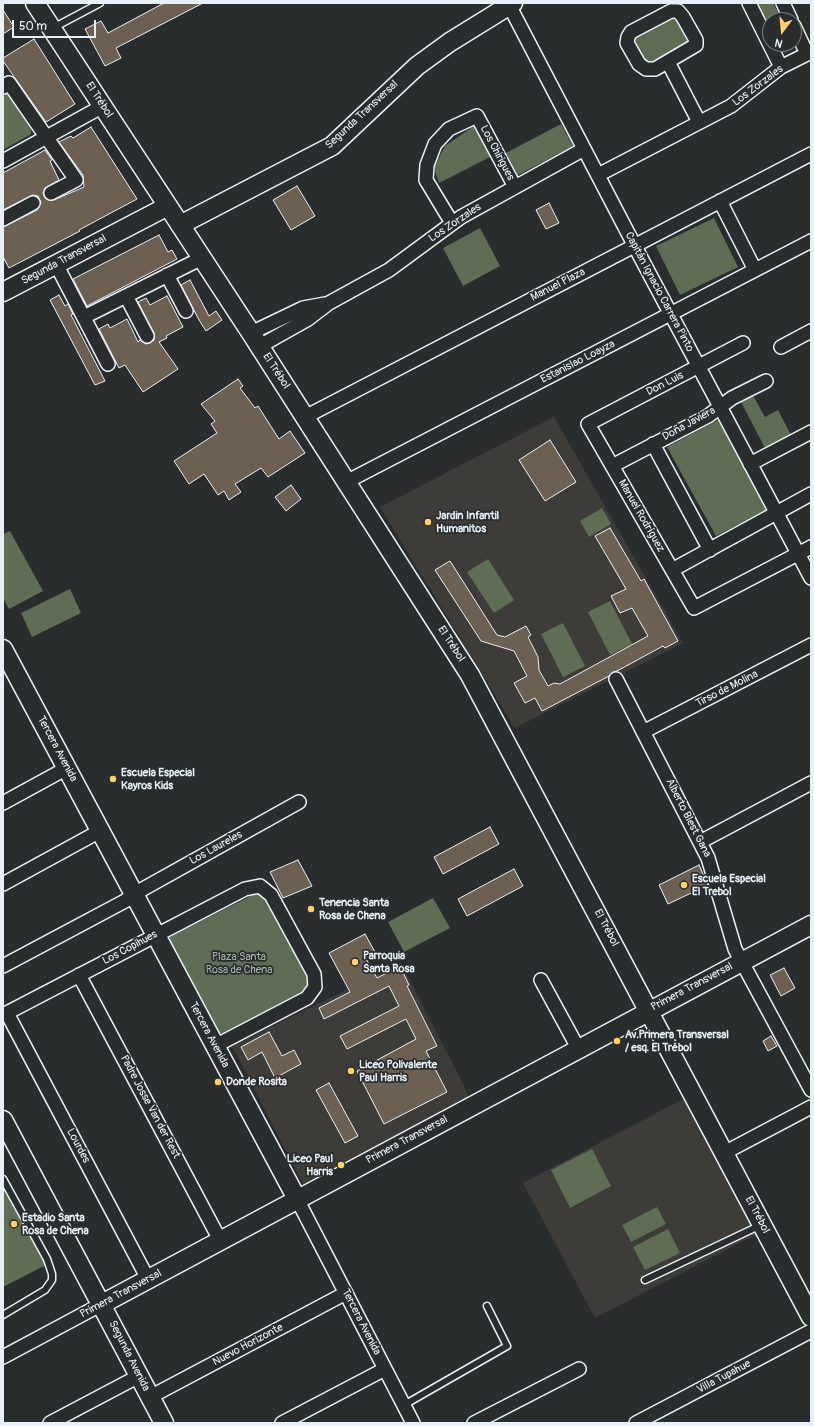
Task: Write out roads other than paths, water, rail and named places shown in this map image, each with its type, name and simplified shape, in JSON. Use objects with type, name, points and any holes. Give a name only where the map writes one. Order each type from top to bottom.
[{"type":"street","name":"El Trébol","points":[[35,3],[256,339],[470,675],[811,1317]]},
{"type":"street","points":[[749,3],[781,67]]},
{"type":"street","name":"Capitán Ignacio Carrera Pinto","points":[[511,4],[634,246],[811,578]]},
{"type":"street","name":"Segunda Transversal","points":[[180,225],[332,146],[417,66],[450,42],[511,4]]},
{"type":"street","points":[[671,11],[678,11],[687,22],[696,40],[696,45],[668,62],[655,69],[646,69],[638,64],[627,42],[628,36],[631,32],[671,11]]},
{"type":"street","points":[[802,40],[809,53]]},
{"type":"street","name":"Los Zorzales","points":[[598,175],[740,100],[781,67],[809,53]]},
{"type":"street","points":[[668,62],[699,122]]},
{"type":"street","points":[[3,87],[9,83],[76,180],[51,193]]},
{"type":"street","points":[[3,161],[103,106]]},
{"type":"street","name":"Los Chirigues","points":[[452,224],[426,180],[427,165],[435,144],[449,129],[477,116],[515,187]]},
{"type":"street","name":"Los Zorzales","points":[[256,339],[308,319],[329,303],[389,270],[452,224],[584,149]]},
{"type":"street","name":"Manuel Plaza","points":[[305,417],[811,154]]},
{"type":"street","points":[[720,201],[755,270]]},
{"type":"street","points":[[3,219],[33,203]]},
{"type":"street","name":"Segunda Transversal","points":[[3,292],[168,206]]},
{"type":"street","name":"Estanislao Loayza","points":[[346,482],[811,241]]},
{"type":"street","points":[[84,317],[202,258]]},
{"type":"street","points":[[56,264],[108,364]]},
{"type":"street","points":[[167,276],[186,311]]},
{"type":"street","points":[[126,296],[147,336]]},
{"type":"street","points":[[781,347],[811,331]]},
{"type":"street","name":"Don Luis","points":[[588,424],[743,343]]},
{"type":"street","name":"Doña Javiera","points":[[612,466],[708,416],[732,398],[766,381]]},
{"type":"street","name":"Manuel Rodríguez","points":[[588,424],[694,608],[798,554]]},
{"type":"street","points":[[750,464],[811,432]]},
{"type":"street","points":[[653,444],[710,550]]},
{"type":"street","points":[[672,570],[811,494]]},
{"type":"street","points":[[798,554],[811,547]]},
{"type":"street","name":"Tirso de Molina","points":[[643,732],[811,645]]},
{"type":"street","name":"Tercera Avenida","points":[[3,649],[297,1199],[413,1423]]},
{"type":"street","name":"Alberto Blest Gana","points":[[616,680],[712,866],[729,930],[742,962],[811,1090]]},
{"type":"street","points":[[3,803],[67,768]]},
{"type":"street","points":[[700,842],[811,783]]},
{"type":"street","name":"Los Laureles","points":[[3,966],[299,802]]},
{"type":"street","points":[[3,884],[100,831]]},
{"type":"street","name":"Los Copihues","points":[[5,1014],[156,934],[246,889],[260,886],[268,891],[314,974],[315,987],[307,998],[215,1046]]},
{"type":"street","name":"Primera Transversal","points":[[3,1357],[649,1010],[811,925]]},
{"type":"street","name":"Padre Josse Van der Rest","points":[[80,975],[220,1240]]},
{"type":"street","points":[[541,980],[578,1048]]},
{"type":"street","name":"Lourdes","points":[[5,1014],[148,1279]]},
{"type":"street","points":[[724,1153],[811,1107]]},
{"type":"street","name":"Segunda Avenida","points":[[3,1120],[164,1423]]},
{"type":"street","name":"Nuevo Horizonte","points":[[150,1397],[346,1293]]},
{"type":"street","name":"Villa Tupahue","points":[[636,1423],[811,1331]]},
{"type":"street","points":[[282,1423],[385,1369]]},
{"type":"street","points":[[474,1423],[579,1369]]},
{"type":"street","points":[[50,1423],[139,1376]]},
{"type":"lane","points":[[52,28],[100,3]]},
{"type":"lane","points":[[3,1179],[47,1259],[52,1274],[52,1280],[45,1290],[3,1315]]},
{"type":"lane","points":[[645,1280],[762,1225]]},
{"type":"lane","points":[[404,1405],[507,1346],[486,1306]]},
{"type":"place","name":"Jardin Infantil Humanitos","points":[[428,522]]},
{"type":"place","name":"Escuela Especial Kayros Kids","points":[[113,779]]},
{"type":"place","name":"Escuela Especial El Trebol","points":[[684,885]]},
{"type":"place","name":"Tenencia Santa Rosa de Chena","points":[[311,909]]},
{"type":"place","name":"Parroquia Santa Rosa","points":[[355,962]]},
{"type":"place","name":"Av.Primera Transversal / esq. El Trébol","points":[[617,1041]]},
{"type":"place","name":"Liceo Polivalente Paul Harris","points":[[351,1071]]},
{"type":"place","name":"Donde Rosita","points":[[218,1082]]},
{"type":"place","name":"Liceo Paul Harris","points":[[341,1165]]},
{"type":"place","name":"Estadio Santa Rosa de Chena","points":[[14,1224]]},
{"type":"park label","name":"Plaza Santa Rosa de Chena","points":[[239,963]]}]
